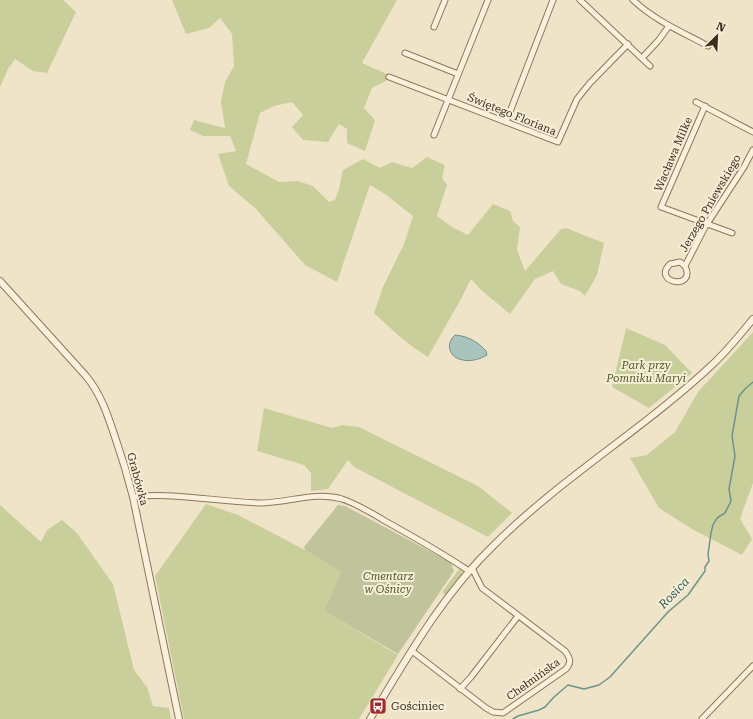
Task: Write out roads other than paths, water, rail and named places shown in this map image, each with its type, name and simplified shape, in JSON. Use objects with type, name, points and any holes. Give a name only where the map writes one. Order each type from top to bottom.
[{"type":"street","points":[[434,27],[445,0]]},
{"type":"street","points":[[434,135],[488,0]]},
{"type":"street","points":[[506,122],[553,0]]},
{"type":"street","points":[[580,0],[650,66]]},
{"type":"street","points":[[633,0],[642,9],[669,26],[708,46]]},
{"type":"street","points":[[642,58],[658,41],[669,26]]},
{"type":"street","name":"Świętego Floriana","points":[[390,77],[558,142],[577,98],[628,44]]},
{"type":"street","points":[[404,53],[458,74]]},
{"type":"street","points":[[696,102],[753,132]]},
{"type":"street","name":"Wacława Milke","points":[[705,106],[661,207],[732,233]]},
{"type":"street","name":"Jerzego Pniewskiego","points":[[685,266],[680,262],[670,264],[666,269],[666,275],[676,283],[682,281],[686,276],[685,266],[753,150]]},
{"type":"street","name":"Grabówka","points":[[0,281],[83,372],[94,386],[102,401],[126,471],[133,497],[179,719]]},
{"type":"street","points":[[370,719],[436,614],[470,569],[524,517],[674,398],[712,365],[753,319]]},
{"type":"street","points":[[133,497],[161,495],[259,503],[310,497],[335,498],[343,500],[373,514],[470,569]]},
{"type":"street","name":"Chełmińska","points":[[412,651],[486,708],[493,712],[503,713],[566,669],[570,664],[570,658],[565,651],[482,588],[470,569]]},
{"type":"street","points":[[460,689],[518,616]]},
{"type":"street","points":[[702,719],[753,666]]},
{"type":"water","points":[[455,335],[468,338],[476,342],[486,351],[487,355],[469,361],[454,357],[449,346]]},
{"type":"waterway","name":"Rosica","points":[[513,719],[545,707],[568,685],[584,689],[599,685],[610,677],[668,612],[688,595],[705,571],[705,567],[709,561],[708,554],[713,525],[717,518],[725,513],[731,501],[729,489],[735,456],[732,436],[739,396],[753,382]]},
{"type":"place","name":"Gościniec","points":[[378,706]]},
{"type":"park label","name":"Park przy Pomniku Maryi","points":[[646,371]]},
{"type":"park label","name":"Cmentarz w Ośnicy","points":[[388,582]]}]
